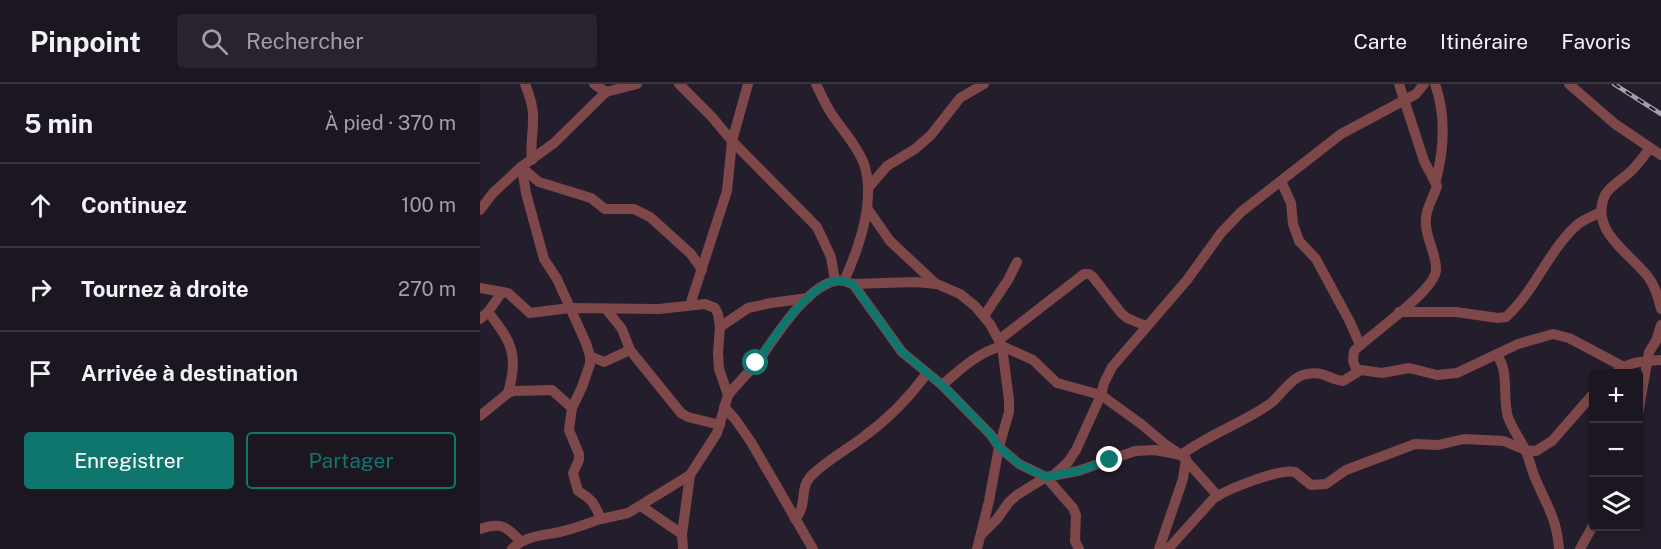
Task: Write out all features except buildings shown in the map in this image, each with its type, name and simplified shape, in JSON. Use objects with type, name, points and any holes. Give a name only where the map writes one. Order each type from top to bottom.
[{"type":"street","points":[[525,84],[533,111],[530,145],[532,160]]},
{"type":"street","points":[[594,84],[606,92]]},
{"type":"street","points":[[480,210],[493,193],[554,143],[606,92],[637,84]]},
{"type":"street","points":[[679,84],[817,227],[844,282],[902,352],[942,385],[991,435],[999,447],[1019,464],[1050,476],[1078,471],[1135,451],[1155,450],[1184,457]]},
{"type":"street","points":[[690,305],[727,191],[732,141],[748,84]]},
{"type":"street","points":[[816,84],[831,113],[864,163],[869,187],[867,208],[854,259],[844,282]]},
{"type":"street","points":[[869,187],[886,166],[915,149],[931,135],[960,98],[984,84]]},
{"type":"street","points":[[1357,371],[1353,354],[1360,345],[1381,330],[1434,279],[1435,261],[1426,226],[1426,217],[1437,186],[1436,180],[1424,161],[1399,84]]},
{"type":"street","points":[[980,536],[1017,495],[1050,476],[1068,462],[1076,450],[1112,367],[1187,280],[1230,222],[1341,134],[1416,94],[1424,84]]},
{"type":"street","points":[[1435,84],[1442,117],[1443,142],[1436,180]]},
{"type":"street","points":[[1569,84],[1615,124],[1661,155]]},
{"type":"street","points":[[1650,148],[1636,167],[1608,191],[1601,212],[1604,227],[1650,279],[1661,309]]},
{"type":"street","points":[[523,169],[539,182],[591,198],[605,209],[634,209],[650,217],[691,254],[702,270]]},
{"type":"street","points":[[523,169],[526,193],[544,258],[570,308],[590,356],[590,364],[572,408],[569,430],[579,454],[579,460],[573,473],[575,486],[579,493],[594,502],[601,519]]},
{"type":"street","points":[[1281,181],[1291,203],[1293,224],[1299,241],[1316,259],[1360,345]]},
{"type":"street","points":[[867,208],[890,241],[937,284],[968,299],[984,316],[1001,343],[1009,412],[977,549]]},
{"type":"street","points":[[1399,312],[1456,312],[1506,317],[1526,294],[1568,235],[1584,220],[1601,212]]},
{"type":"street","points":[[984,316],[1017,262]]},
{"type":"street","points":[[942,385],[978,355],[1001,343],[1084,274],[1093,277],[1121,313],[1146,326]]},
{"type":"street","points":[[720,327],[748,308],[808,298],[844,282],[937,284]]},
{"type":"street","points":[[480,288],[514,296],[530,313],[570,308],[659,309],[705,304],[715,308],[720,327],[719,369],[728,395]]},
{"type":"street","points":[[502,292],[484,316],[511,344],[513,371],[508,393]]},
{"type":"street","points":[[482,525],[510,529],[516,545],[534,535],[562,532],[628,513],[690,475],[717,433],[728,395],[808,298]]},
{"type":"street","points":[[606,309],[622,329],[630,350],[681,413],[720,425]]},
{"type":"street","points":[[1643,397],[1649,352],[1656,341],[1661,325]]},
{"type":"street","points":[[1159,549],[1183,479],[1184,457],[1201,441],[1270,403],[1303,375],[1326,374],[1342,381],[1361,370],[1389,373],[1409,368],[1437,375],[1457,374],[1518,344],[1553,334],[1569,338],[1616,369]]},
{"type":"street","points":[[1001,343],[1033,360],[1057,382],[1101,395],[1141,424],[1166,446],[1184,457],[1218,496]]},
{"type":"street","points":[[590,356],[604,362],[630,350]]},
{"type":"street","points":[[1497,355],[1503,367],[1510,425],[1526,450],[1534,477],[1552,513],[1558,533],[1559,549]]},
{"type":"street","points":[[1621,369],[1648,361],[1661,360]]},
{"type":"street","points":[[795,519],[803,507],[805,489],[812,475],[876,428],[910,397],[927,373]]},
{"type":"street","points":[[480,416],[508,393],[521,390],[547,389],[556,393],[572,408]]},
{"type":"street","points":[[1168,549],[1218,496],[1265,477],[1290,470],[1311,484],[1326,484],[1346,470],[1414,444],[1438,445],[1464,439],[1504,441],[1526,450],[1536,451],[1548,444],[1589,398]]},
{"type":"street","points":[[724,407],[751,442],[813,549]]},
{"type":"street","points":[[683,549],[682,534],[690,475]]},
{"type":"street","points":[[1050,476],[1075,512],[1075,541],[1079,549]]},
{"type":"street","points":[[641,506],[682,534]]},
{"type":"street","points":[[1580,549],[1589,531]]},
{"type":"railway","points":[[1614,84],[1661,114]]},
{"type":"route","points":[[756,363],[773,338],[808,298],[835,280],[844,281],[853,284],[902,352],[942,385],[991,435],[999,447],[1019,464],[1046,477],[1078,471],[1110,460]]}]
